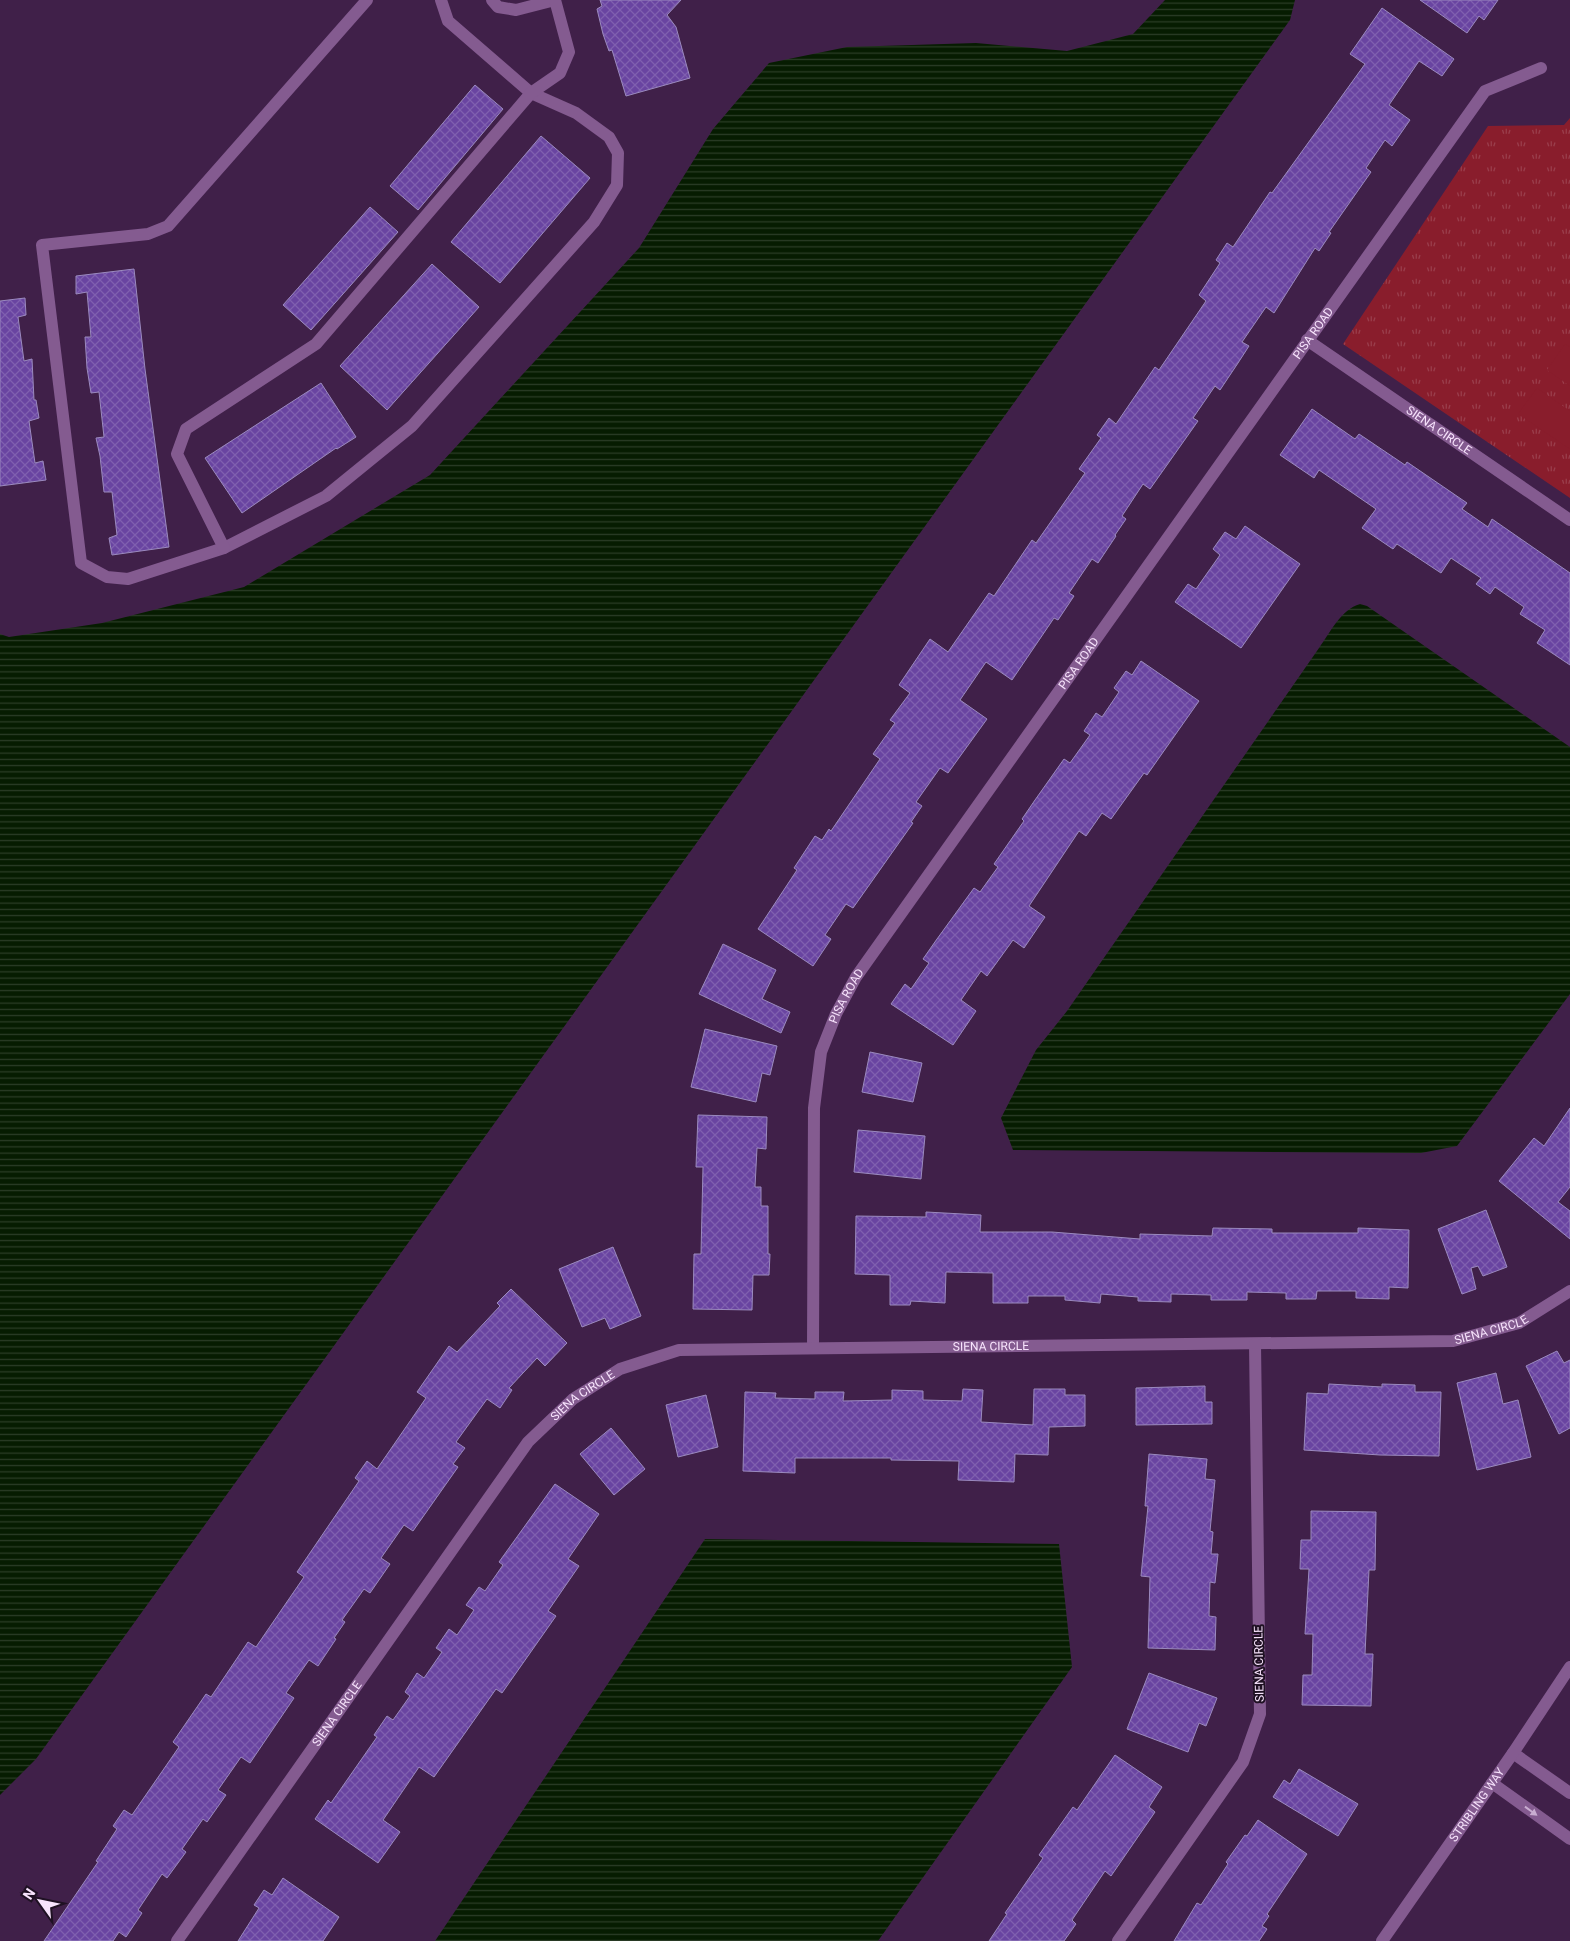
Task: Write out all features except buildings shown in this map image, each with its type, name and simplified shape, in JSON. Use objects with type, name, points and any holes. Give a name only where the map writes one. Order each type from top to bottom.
[{"type":"street","points":[[367,0],[168,226],[148,234],[42,245],[81,563],[107,577],[128,578],[224,548],[326,496],[412,426],[594,222],[617,185],[618,153],[609,137],[576,113],[531,93],[448,20],[441,0]]},
{"type":"street","points":[[224,548],[176,454],[186,429],[316,344],[531,93],[560,73],[569,52],[555,0],[516,10],[498,7],[492,0]]},
{"type":"street","name":"PISA ROAD","points":[[813,1348],[814,1108],[821,1052],[836,1014],[856,978],[1485,91],[1541,68]]},
{"type":"street","name":"SIENA CIRCLE","points":[[1308,340],[1570,520]]},
{"type":"street","name":"SIENA CIRCLE","points":[[177,1941],[528,1442],[573,1399],[620,1369],[679,1350],[1453,1341],[1519,1323],[1570,1291]]},
{"type":"street","name":"SIENA CIRCLE","points":[[1118,1941],[1243,1762],[1260,1714],[1255,1344]]},
{"type":"street","name":"STRIBLING WAY","points":[[1382,1941],[1513,1753],[1570,1667]]},
{"type":"street","points":[[1513,1753],[1570,1793]]},
{"type":"street","points":[[1492,1783],[1570,1839]]},
{"type":"green space","points":[[1570,118],[1570,498],[1343,344],[1488,126],[1564,125]]},
{"type":"green space","points":[[1565,344],[1570,347],[1570,386],[1547,370]]},
{"type":"green space","points":[[1537,388],[1570,411],[1570,449],[1518,414]]},
{"type":"shaded area","points":[[1165,0],[1295,0],[1290,20],[36,1759],[0,1795],[0,634],[9,637],[102,623],[244,587],[430,475],[639,248],[713,129],[769,63],[847,47],[976,43],[1067,51],[1133,34]]},
{"type":"shaded area","points":[[1360,604],[1367,606],[1570,747],[1570,994],[1457,1146],[1421,1153],[1013,1150],[1001,1118],[1036,1050],[1067,1011],[1336,622],[1347,611]]},
{"type":"shaded area","points":[[705,1539],[1059,1544],[1072,1667],[878,1941],[435,1941]]}]
